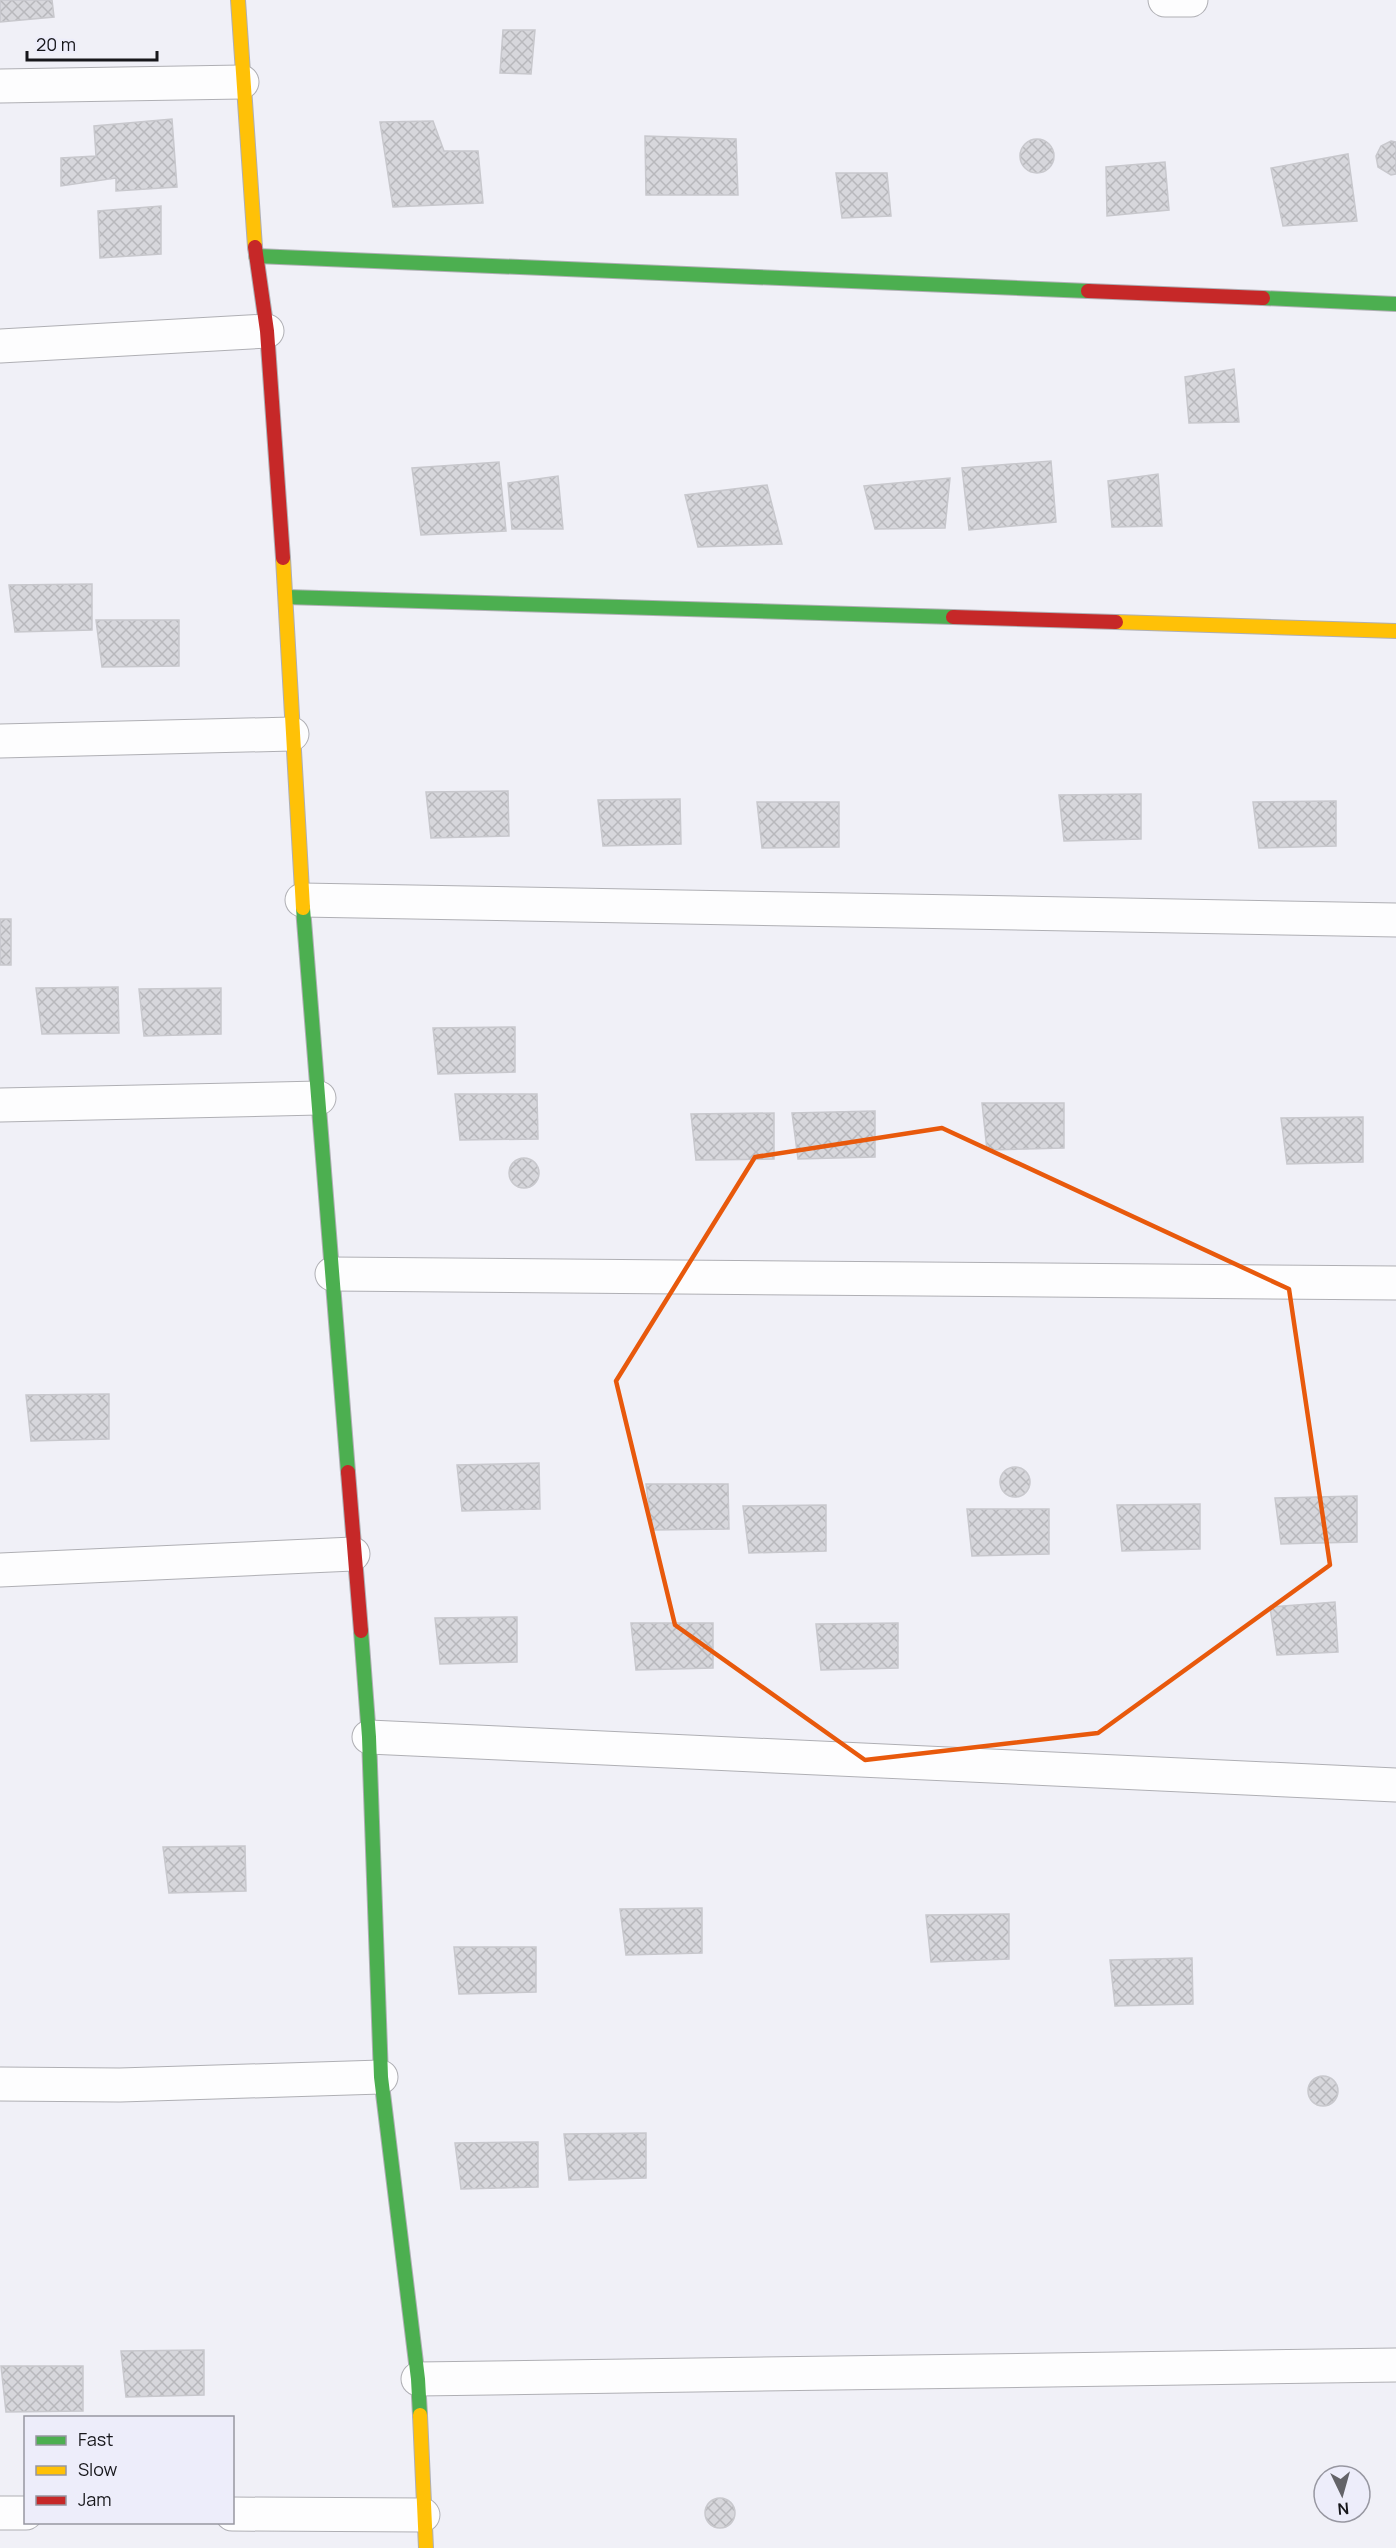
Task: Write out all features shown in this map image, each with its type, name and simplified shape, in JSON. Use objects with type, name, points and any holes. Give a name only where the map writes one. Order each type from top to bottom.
[{"type":"street","points":[[238,0],[256,256],[267,331],[286,597],[302,900],[369,1737],[381,2077],[418,2379],[426,2548]]},
{"type":"street","points":[[1165,0],[1191,0]]},
{"type":"street","points":[[0,86],[242,82]]},
{"type":"street","points":[[256,256],[1396,304]]},
{"type":"street","points":[[0,346],[267,331]]},
{"type":"street","points":[[286,597],[1396,631]]},
{"type":"street","points":[[0,741],[292,734]]},
{"type":"street","points":[[302,900],[1396,920]]},
{"type":"street","points":[[0,1104],[319,1098]]},
{"type":"street","points":[[332,1274],[1396,1283]]},
{"type":"street","points":[[0,1570],[353,1554]]},
{"type":"street","points":[[369,1737],[1396,1785]]},
{"type":"street","points":[[0,2085],[120,2085],[381,2077]]},
{"type":"street","points":[[418,2379],[1396,2365]]},
{"type":"street","points":[[0,2512],[24,2513]]},
{"type":"street","points":[[234,2514],[423,2515]]},
{"type":"highlighted area","points":[[942,1128],[1289,1289],[1330,1565],[1098,1733],[865,1760],[675,1625],[616,1381],[755,1157]]},
{"type":"building","points":[[0,0],[52,0],[54,17],[0,22]]},
{"type":"building","points":[[503,30],[535,30],[531,74],[500,73]]},
{"type":"building","points":[[172,119],[177,187],[116,191],[116,178],[61,186],[61,158],[96,156],[94,126]]},
{"type":"building","points":[[433,121],[444,151],[478,151],[483,203],[393,207],[380,122]]},
{"type":"building","points":[[645,136],[736,139],[738,195],[646,195]]},
{"type":"building","points":[[1037,139],[1049,144],[1054,156],[1049,168],[1037,173],[1025,168],[1020,156],[1025,144]]},
{"type":"building","points":[[1391,141],[1396,142],[1396,174],[1391,175],[1378,167],[1376,156],[1381,146]]},
{"type":"building","points":[[1348,154],[1357,221],[1283,226],[1271,168]]},
{"type":"building","points":[[1165,162],[1169,210],[1107,216],[1106,167]]},
{"type":"building","points":[[836,173],[887,173],[891,216],[842,218]]},
{"type":"building","points":[[161,206],[161,254],[100,258],[98,211]]},
{"type":"building","points":[[1234,369],[1239,422],[1189,423],[1185,377]]},
{"type":"building","points":[[1051,461],[1056,522],[969,530],[962,468]]},
{"type":"building","points":[[499,462],[506,531],[421,535],[412,468]]},
{"type":"building","points":[[1158,474],[1162,526],[1112,527],[1108,481]]},
{"type":"building","points":[[558,476],[563,529],[512,529],[508,483]]},
{"type":"building","points":[[950,478],[945,528],[875,529],[864,486]]},
{"type":"building","points":[[767,485],[782,544],[698,547],[685,495]]},
{"type":"building","points":[[92,584],[92,630],[15,632],[9,585]]},
{"type":"building","points":[[96,620],[179,620],[179,666],[102,667]]},
{"type":"building","points":[[508,791],[509,836],[431,838],[426,792]]},
{"type":"building","points":[[1141,794],[1141,839],[1064,841],[1059,795]]},
{"type":"building","points":[[680,799],[681,844],[603,846],[598,800]]},
{"type":"building","points":[[1336,801],[1336,846],[1259,848],[1253,802]]},
{"type":"building","points":[[757,802],[839,802],[839,847],[762,848]]},
{"type":"building","points":[[0,919],[11,919],[11,965],[0,965]]},
{"type":"building","points":[[118,987],[119,1033],[42,1034],[36,988]]},
{"type":"building","points":[[221,988],[221,1034],[144,1036],[139,989]]},
{"type":"building","points":[[515,1027],[515,1072],[438,1074],[433,1028]]},
{"type":"building","points":[[455,1094],[537,1094],[538,1139],[460,1140]]},
{"type":"building","points":[[982,1103],[1064,1103],[1064,1148],[987,1150]]},
{"type":"building","points":[[875,1111],[875,1157],[798,1159],[792,1113]]},
{"type":"building","points":[[774,1113],[774,1159],[696,1160],[691,1114]]},
{"type":"building","points":[[1363,1117],[1363,1162],[1287,1164],[1281,1118]]},
{"type":"building","points":[[524,1158],[535,1162],[539,1173],[535,1184],[524,1188],[513,1184],[509,1173],[513,1162]]},
{"type":"building","points":[[109,1394],[109,1439],[31,1441],[26,1395]]},
{"type":"building","points":[[539,1463],[540,1509],[462,1511],[457,1465]]},
{"type":"building","points":[[1015,1467],[1026,1471],[1030,1482],[1026,1493],[1015,1497],[1004,1493],[1000,1482],[1004,1471]]},
{"type":"building","points":[[646,1484],[728,1484],[729,1529],[652,1530]]},
{"type":"building","points":[[1357,1496],[1357,1542],[1281,1544],[1275,1498]]},
{"type":"building","points":[[1200,1504],[1200,1549],[1122,1551],[1117,1505]]},
{"type":"building","points":[[826,1505],[826,1551],[749,1553],[743,1506]]},
{"type":"building","points":[[967,1509],[1049,1509],[1049,1554],[972,1556]]},
{"type":"building","points":[[1335,1602],[1338,1652],[1277,1655],[1270,1607]]},
{"type":"building","points":[[517,1617],[517,1662],[440,1664],[435,1618]]},
{"type":"building","points":[[631,1623],[713,1623],[713,1668],[636,1670]]},
{"type":"building","points":[[898,1623],[898,1668],[821,1670],[816,1624]]},
{"type":"building","points":[[245,1846],[246,1891],[169,1893],[163,1847]]},
{"type":"building","points":[[702,1908],[702,1953],[626,1955],[620,1909]]},
{"type":"building","points":[[1009,1914],[1009,1959],[931,1962],[926,1915]]},
{"type":"building","points":[[454,1947],[536,1947],[536,1992],[459,1994]]},
{"type":"building","points":[[1192,1958],[1193,2004],[1115,2006],[1110,1960]]},
{"type":"building","points":[[1323,2076],[1334,2080],[1338,2091],[1334,2102],[1323,2106],[1312,2102],[1308,2091],[1312,2080]]},
{"type":"building","points":[[646,2133],[646,2178],[569,2180],[564,2134]]},
{"type":"building","points":[[538,2142],[538,2187],[461,2189],[455,2143]]},
{"type":"building","points":[[204,2350],[204,2395],[126,2397],[121,2351]]},
{"type":"building","points":[[1,2366],[83,2366],[83,2411],[6,2412]]},
{"type":"building","points":[[720,2498],[731,2502],[735,2513],[731,2524],[720,2528],[709,2524],[705,2513],[709,2502]]},
{"type":"traffic: fast","points":[[256,256],[1088,291]]},
{"type":"traffic: fast","points":[[1263,298],[1396,304]]},
{"type":"traffic: fast","points":[[286,597],[953,617]]},
{"type":"traffic: fast","points":[[303,908],[348,1472]]},
{"type":"traffic: fast","points":[[361,1631],[369,1737],[381,2077],[418,2379],[420,2415]]},
{"type":"traffic: slow","points":[[238,0],[255,247]]},
{"type":"traffic: slow","points":[[283,558],[303,908]]},
{"type":"traffic: slow","points":[[1116,622],[1396,631]]},
{"type":"traffic: slow","points":[[420,2415],[426,2548]]},
{"type":"traffic: jam","points":[[255,247],[267,331],[283,558]]},
{"type":"traffic: jam","points":[[1088,291],[1263,298]]},
{"type":"traffic: jam","points":[[953,617],[1116,622]]},
{"type":"traffic: jam","points":[[348,1472],[361,1631]]}]
